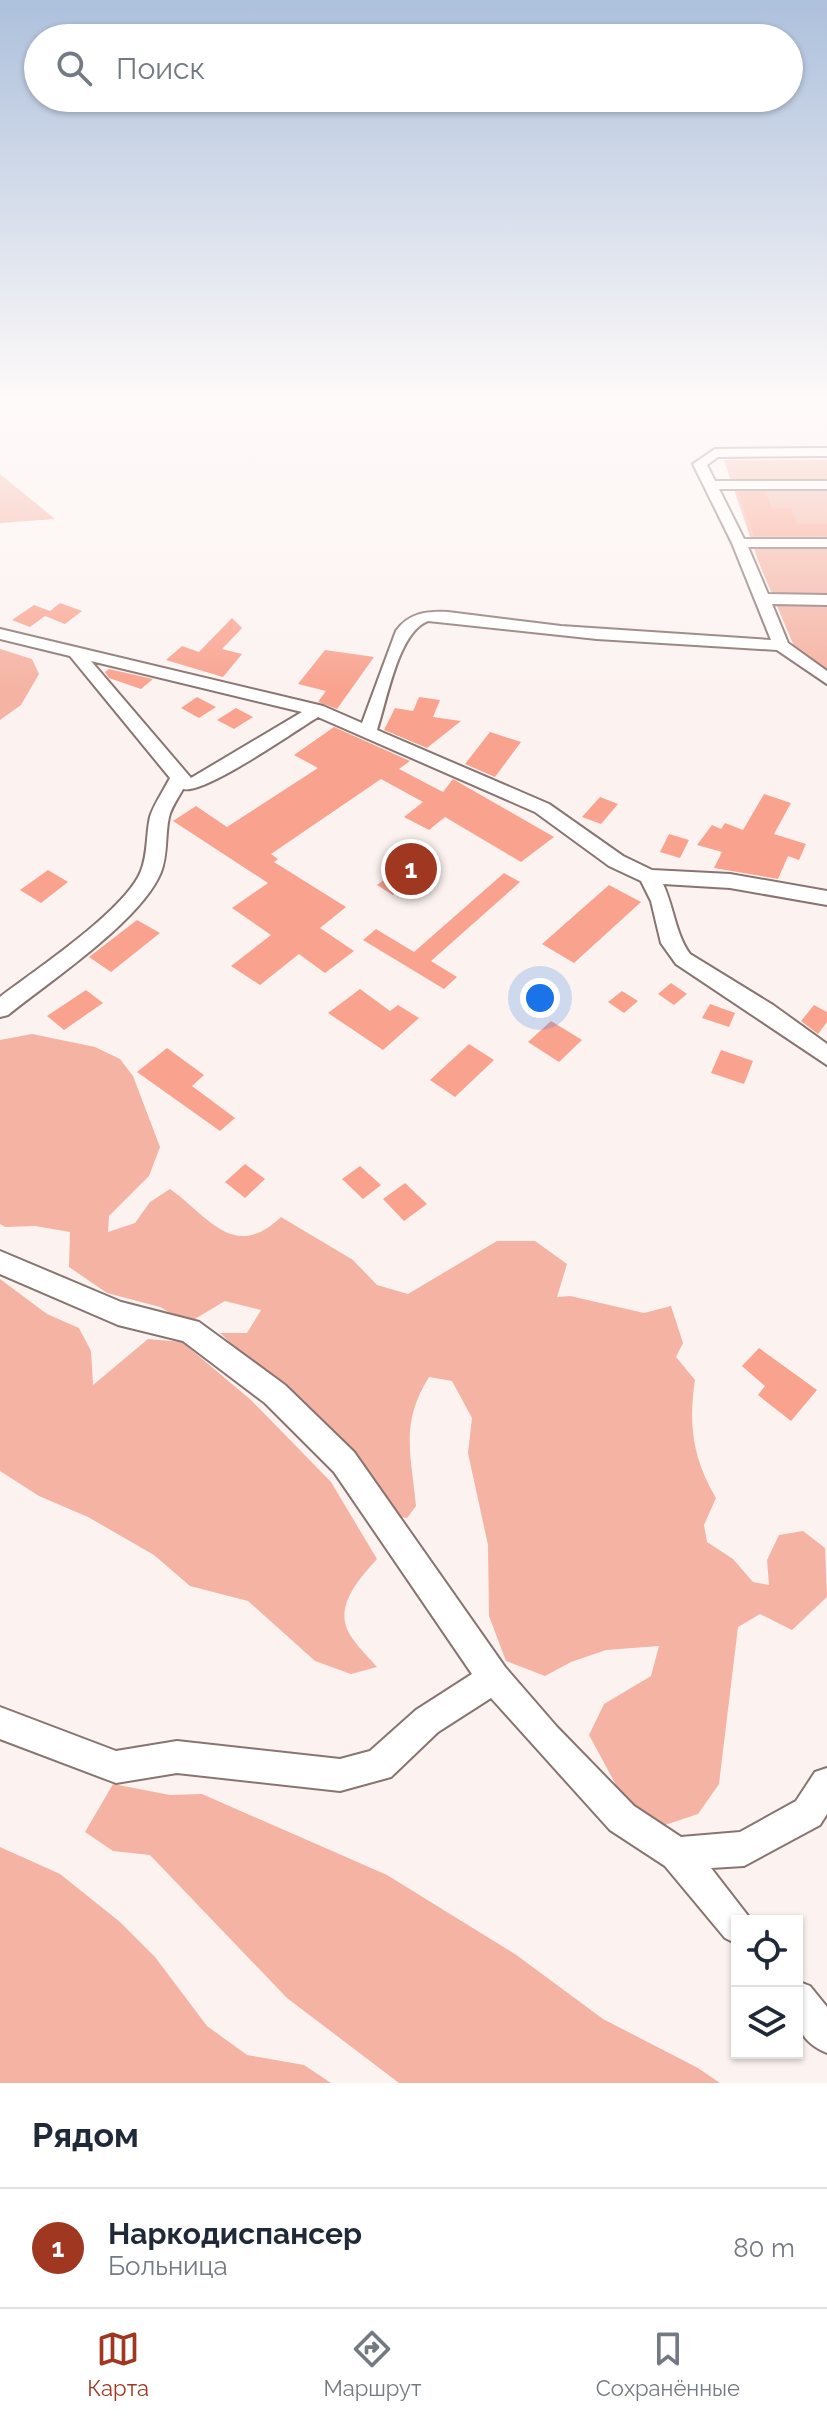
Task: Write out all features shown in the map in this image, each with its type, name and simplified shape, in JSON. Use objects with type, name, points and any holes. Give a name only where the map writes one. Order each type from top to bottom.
[{"type":"street","points":[[715,495],[739,543],[781,645],[827,679]]},
{"type":"street","points":[[739,543],[827,543]]},
{"type":"street","points":[[762,599],[827,600]]},
{"type":"street","points":[[368,731],[402,633],[415,620],[425,617],[448,617],[567,633],[781,645]]},
{"type":"street","points":[[0,634],[317,710],[542,808],[616,861],[649,877],[730,881],[827,898]]},
{"type":"street","points":[[76,653],[179,778],[189,785],[204,779],[317,710]]},
{"type":"street","points":[[0,1009],[120,913],[138,893],[151,872],[160,831],[159,818],[179,778]]},
{"type":"street","points":[[649,877],[661,901],[671,943],[683,959],[765,1011],[827,1056]]},
{"type":"street","points":[[0,1262],[118,1313],[190,1331],[275,1394],[344,1462],[494,1678],[622,1818],[677,1854],[731,1919]]},
{"type":"street","points":[[0,1723],[116,1767],[177,1757],[340,1775],[379,1765],[427,1721],[494,1678]]},
{"type":"street","points":[[677,1854],[744,1849],[808,1813],[827,1784]]},
{"type":"street","points":[[803,2006],[827,2035]]},
{"type":"shaded area","points":[[0,495],[26,495],[55,519],[0,523]]},
{"type":"shaded area","points":[[736,495],[827,495],[827,674],[796,651],[759,563]]},
{"type":"shaded area","points":[[0,649],[32,659],[39,674],[21,705],[0,720]]},
{"type":"shaded area","points":[[32,1034],[95,1047],[120,1059],[133,1076],[160,1147],[149,1176],[109,1216],[108,1232],[135,1223],[150,1202],[170,1189],[210,1222],[236,1235],[249,1236],[264,1230],[281,1217],[353,1260],[377,1285],[408,1294],[497,1241],[535,1241],[567,1264],[557,1297],[570,1296],[644,1313],[671,1306],[683,1343],[676,1357],[695,1380],[692,1412],[697,1455],[716,1498],[704,1525],[707,1542],[733,1559],[753,1582],[769,1585],[767,1560],[779,1535],[803,1531],[825,1548],[827,1597],[792,1630],[760,1614],[738,1627],[719,1784],[698,1814],[662,1826],[622,1796],[589,1735],[604,1704],[651,1676],[659,1646],[606,1650],[571,1662],[545,1676],[506,1661],[489,1616],[488,1545],[468,1453],[472,1418],[452,1381],[429,1377],[420,1394],[410,1439],[416,1506],[407,1518],[392,1516],[269,1379],[220,1333],[247,1333],[261,1310],[225,1301],[188,1323],[160,1307],[107,1293],[69,1267],[70,1232],[35,1226],[5,1227],[0,1224],[0,1040]]},
{"type":"shaded area","points":[[0,1279],[47,1314],[79,1328],[91,1351],[93,1385],[148,1339],[182,1342],[251,1400],[331,1482],[377,1559],[348,1598],[344,1617],[351,1637],[377,1667],[351,1674],[315,1661],[248,1601],[190,1586],[154,1555],[88,1517],[39,1496],[0,1471]]},
{"type":"shaded area","points":[[113,1784],[170,1795],[202,1794],[387,1875],[515,1954],[603,2019],[698,2068],[720,2083],[399,2083],[287,1998],[150,1855],[113,1851],[85,1832]]},
{"type":"shaded area","points":[[0,1847],[60,1874],[120,1922],[155,1957],[207,2026],[247,2055],[304,2065],[331,2083],[0,2083]]},
{"type":"building","points":[[739,495],[767,495],[772,508],[791,508],[797,524],[827,524],[827,536],[754,536]]},
{"type":"building","points":[[60,603],[82,611],[65,624],[45,616],[30,627],[12,620],[34,605],[50,611]]},
{"type":"building","points":[[232,618],[242,628],[222,649],[242,654],[223,677],[166,660],[182,646],[199,652]]},
{"type":"building","points":[[325,650],[374,657],[337,709],[318,702],[326,691],[298,684]]},
{"type":"building","points":[[109,669],[153,679],[141,689],[109,678],[105,672]]},
{"type":"building","points":[[197,697],[216,707],[199,718],[181,708]]},
{"type":"building","points":[[419,697],[440,700],[433,717],[461,721],[427,748],[384,730],[395,708],[413,711]]},
{"type":"building","points":[[236,708],[253,717],[234,729],[217,720]]},
{"type":"building","points":[[334,727],[410,761],[399,769],[443,792],[453,779],[554,837],[521,862],[445,817],[429,830],[404,817],[423,802],[381,779],[271,854],[278,859],[274,862],[346,907],[320,928],[354,951],[325,973],[299,954],[260,985],[231,966],[271,935],[232,908],[268,883],[173,821],[196,806],[227,827],[318,768],[294,755]]},
{"type":"building","points":[[490,732],[521,742],[495,777],[465,764]]},
{"type":"building","points":[[764,794],[791,803],[774,834],[806,844],[799,860],[788,856],[778,879],[714,868],[722,852],[697,845],[712,825],[721,829],[725,823],[743,830]]},
{"type":"building","points":[[600,797],[618,804],[601,824],[582,817]]},
{"type":"building","points":[[669,834],[689,840],[680,858],[660,852]]},
{"type":"building","points":[[423,850],[440,859],[393,895],[377,885]]},
{"type":"building","points":[[48,870],[68,882],[41,903],[20,890]]},
{"type":"building","points":[[504,873],[520,882],[431,961],[457,977],[444,989],[363,940],[376,929],[414,952]]},
{"type":"building","points":[[609,885],[641,902],[574,963],[542,944]]},
{"type":"building","points":[[137,920],[160,933],[111,972],[89,957]]},
{"type":"building","points":[[671,983],[687,994],[674,1005],[658,994]]},
{"type":"building","points":[[360,989],[390,1011],[398,1005],[419,1018],[383,1050],[328,1013]]},
{"type":"building","points":[[86,990],[103,1003],[64,1030],[47,1016]]},
{"type":"building","points":[[622,991],[638,1001],[624,1013],[608,1002]]},
{"type":"building","points":[[710,1004],[735,1013],[729,1027],[702,1018]]},
{"type":"building","points":[[814,1005],[827,1012],[827,1022],[818,1034],[801,1021]]},
{"type":"building","points":[[551,1021],[582,1040],[559,1062],[528,1042]]},
{"type":"building","points":[[469,1044],[494,1060],[455,1097],[430,1080]]},
{"type":"building","points":[[167,1048],[204,1075],[192,1086],[235,1118],[220,1131],[137,1072]]},
{"type":"building","points":[[721,1050],[753,1061],[744,1084],[711,1073]]},
{"type":"building","points":[[245,1164],[265,1179],[245,1198],[225,1182]]},
{"type":"building","points":[[360,1166],[381,1185],[363,1199],[342,1179]]},
{"type":"building","points":[[405,1183],[427,1204],[404,1221],[383,1199]]},
{"type":"building","points":[[759,1348],[817,1390],[791,1421],[758,1395],[765,1386],[742,1366]]},
{"type":"place","name":"Наркодиспансер","points":[[411,869]]}]
